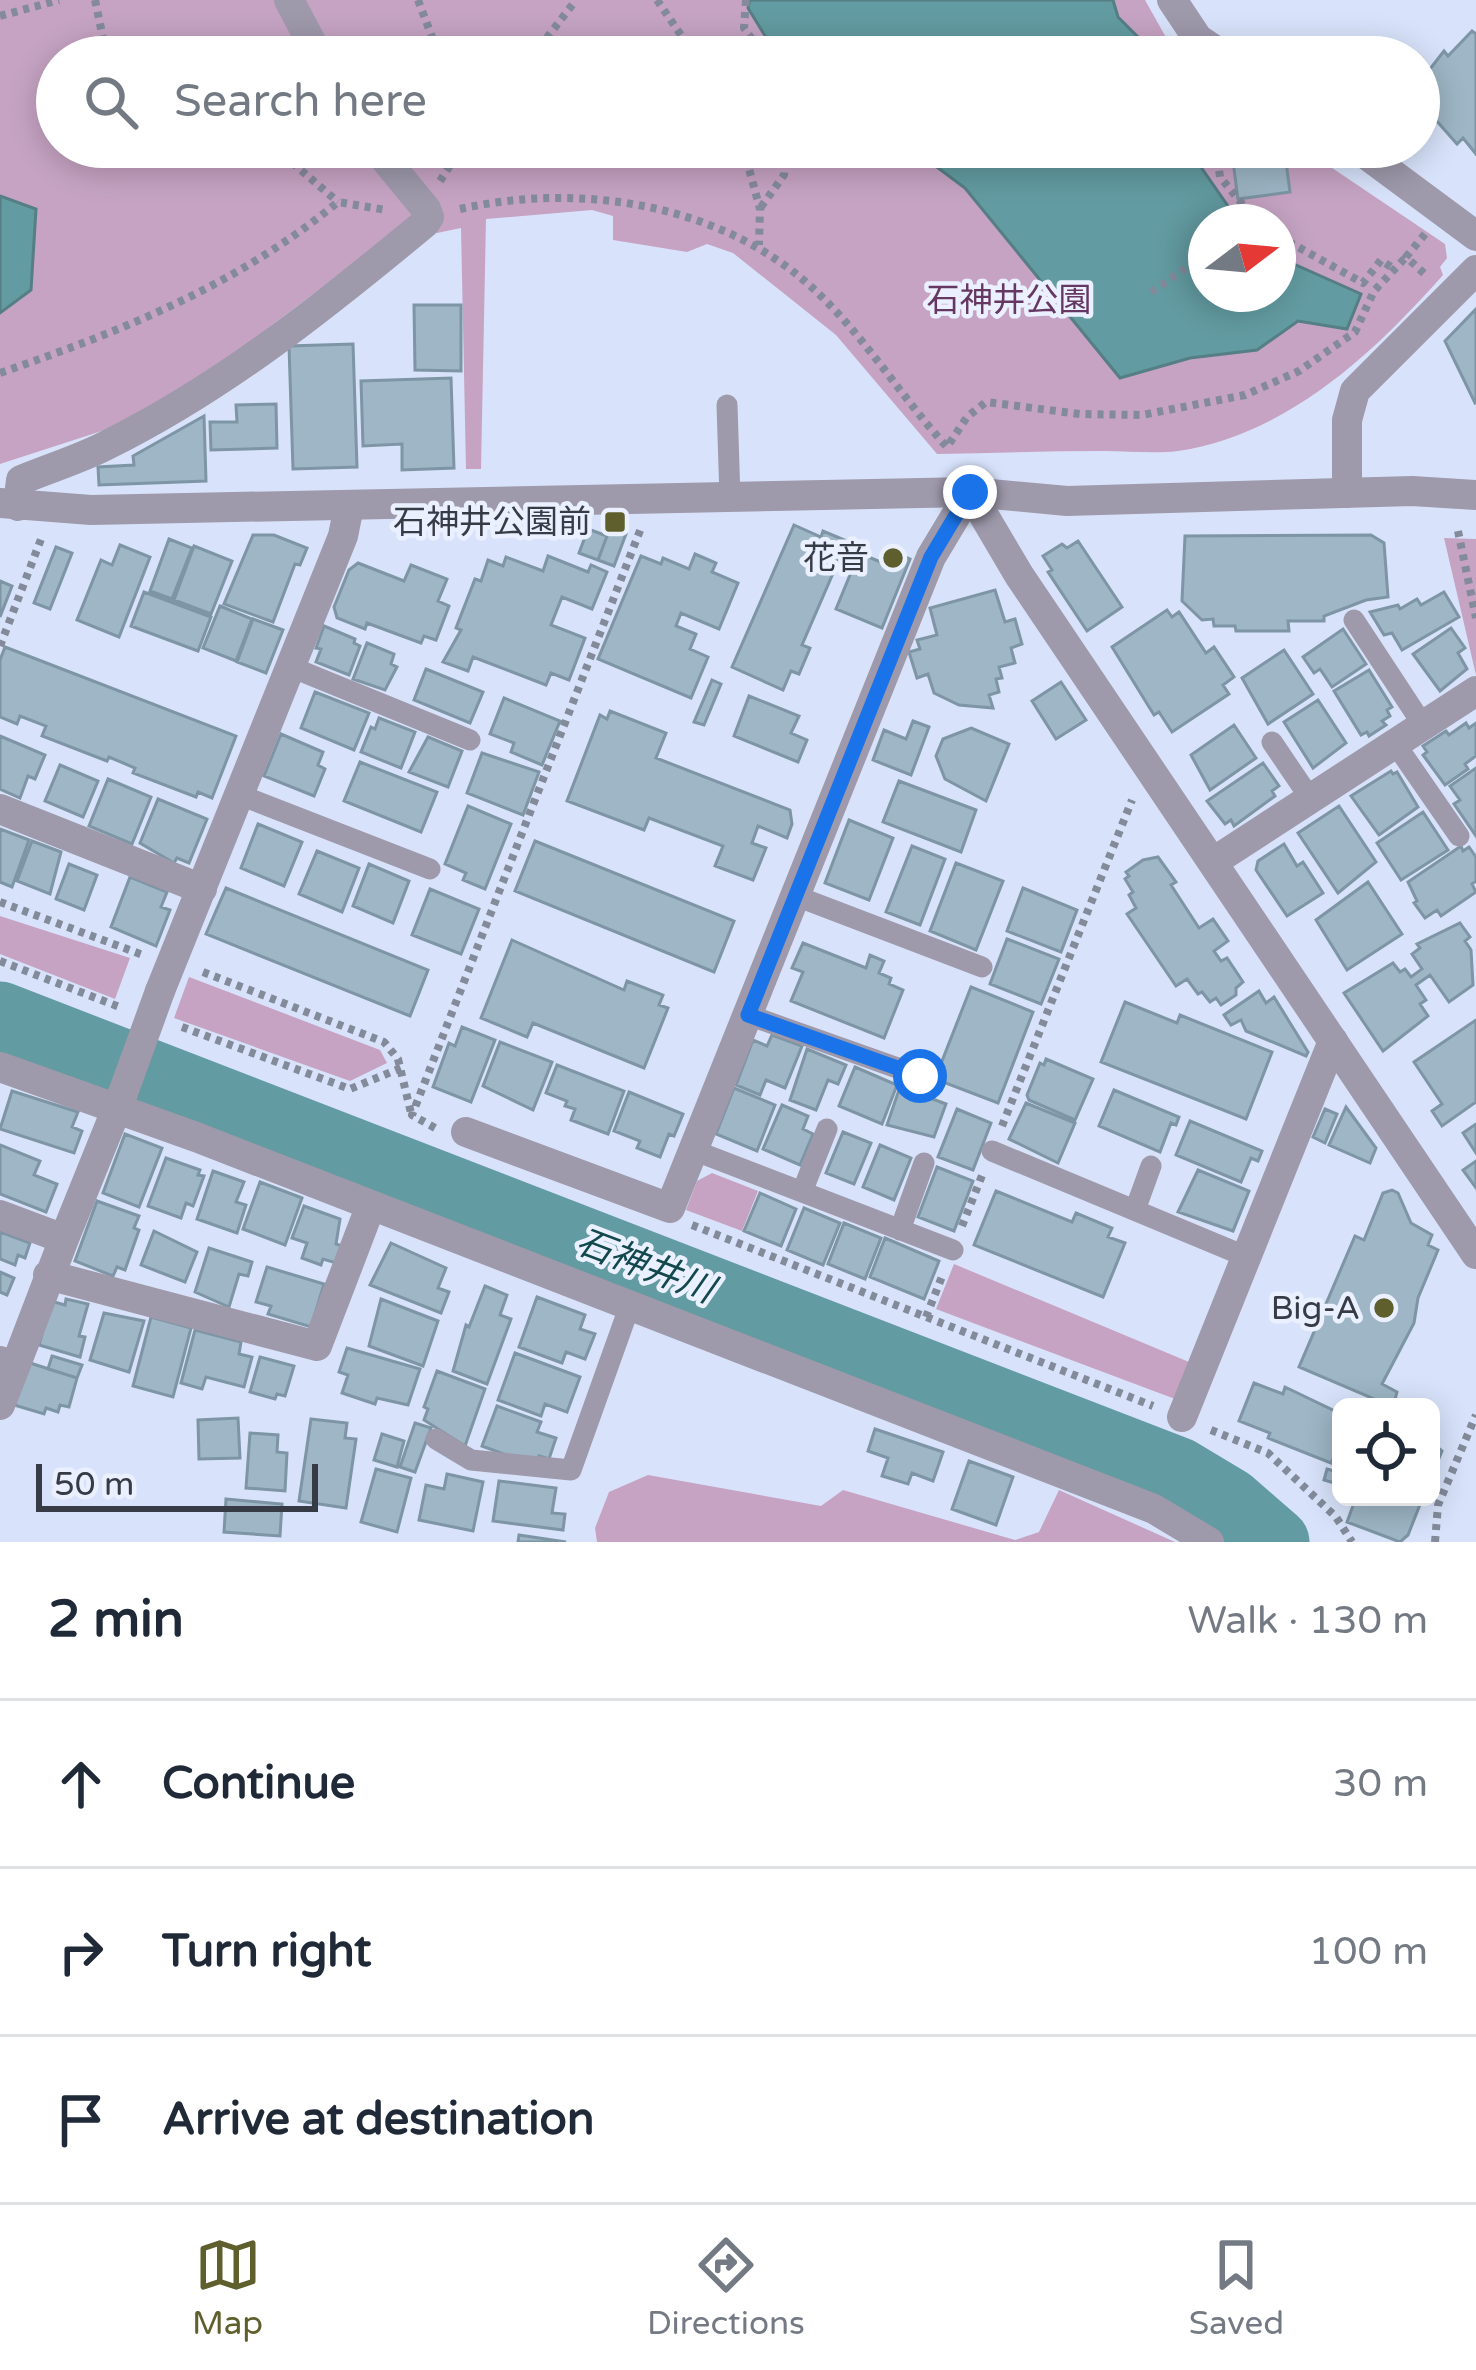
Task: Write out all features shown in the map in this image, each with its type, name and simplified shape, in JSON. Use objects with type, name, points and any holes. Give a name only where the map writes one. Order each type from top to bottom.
[{"type":"street","points":[[290,0],[308,36]]},
{"type":"street","points":[[1172,0],[1196,36]]},
{"type":"street","points":[[391,168],[429,217],[316,313],[173,410],[103,448],[21,480],[9,505],[91,510],[970,492],[1067,501],[1347,493],[1476,495]]},
{"type":"street","points":[[1384,168],[1476,236]]},
{"type":"street","points":[[1347,493],[1347,420],[1355,391],[1476,270]]},
{"type":"street","points":[[970,492],[1019,575],[1476,1254]]},
{"type":"street","points":[[466,1132],[670,1208],[931,557],[970,492]]},
{"type":"street","points":[[0,1405],[8,1364],[119,1102],[343,536],[349,506]]},
{"type":"street","points":[[1213,862],[1476,691]]},
{"type":"street","points":[[0,808],[202,889]]},
{"type":"street","points":[[1182,1417],[1333,1041]]},
{"type":"street","points":[[0,1067],[119,1102],[196,1137],[1154,1509],[1209,1542]]},
{"type":"street","points":[[48,1275],[316,1346],[371,1205]]},
{"type":"street","points":[[0,1215],[64,1239]]},
{"type":"lane","points":[[727,405],[730,498]]},
{"type":"lane","points":[[1354,620],[1423,725]]},
{"type":"lane","points":[[291,668],[470,740]]},
{"type":"lane","points":[[1272,742],[1310,798]]},
{"type":"lane","points":[[1394,742],[1459,836]]},
{"type":"lane","points":[[240,795],[430,869]]},
{"type":"lane","points":[[796,896],[982,967]]},
{"type":"lane","points":[[748,1015],[920,1076]]},
{"type":"lane","points":[[802,1192],[827,1129]]},
{"type":"lane","points":[[693,1150],[952,1250]]},
{"type":"lane","points":[[992,1151],[1247,1257]]},
{"type":"lane","points":[[901,1230],[925,1163]]},
{"type":"lane","points":[[1135,1210],[1151,1166]]},
{"type":"lane","points":[[436,1439],[471,1460],[571,1470],[629,1305]]},
{"type":"path","points":[[0,16],[59,0]]},
{"type":"path","points":[[95,0],[103,36]]},
{"type":"path","points":[[418,0],[432,36]]},
{"type":"path","points":[[548,36],[576,0]]},
{"type":"path","points":[[657,0],[682,36]]},
{"type":"path","points":[[746,0],[743,26],[750,36]]},
{"type":"path","points":[[298,168],[338,202],[429,217],[503,200],[620,200],[713,225],[759,246],[820,295],[947,447],[967,417],[986,402],[1142,416],[1245,395],[1299,371],[1355,332],[1374,291],[1433,224]]},
{"type":"path","points":[[749,168],[760,209],[759,246]]},
{"type":"path","points":[[760,209],[784,168]]},
{"type":"path","points":[[1219,168],[1220,177],[1241,204]]},
{"type":"path","points":[[0,373],[97,339],[208,289],[287,243],[338,202]]},
{"type":"path","points":[[1296,246],[1363,283],[1381,260],[1394,269]]},
{"type":"path","points":[[1406,257],[1449,296]]},
{"type":"path","points":[[1150,292],[1188,266]]},
{"type":"path","points":[[417,1102],[644,521]]},
{"type":"path","points":[[1457,531],[1476,618]]},
{"type":"path","points":[[0,646],[44,533]]},
{"type":"path","points":[[926,1317],[1132,799],[1156,780]]},
{"type":"path","points":[[0,902],[157,961],[173,960],[384,1042],[394,1050],[401,1068],[412,1115]]},
{"type":"path","points":[[350,1089],[401,1068]]},
{"type":"path","points":[[670,1208],[679,1220],[1268,1453],[1336,1517],[1352,1542]]},
{"type":"path","points":[[1435,1542],[1438,1505],[1476,1415]]},
{"type":"green space","name":"石神井公園","points":[[0,0],[1145,0],[1165,36],[36,36],[36,168],[1332,168],[1445,244],[1447,258],[1440,267],[1443,275],[1388,333],[1326,386],[1256,427],[1218,442],[1169,452],[937,454],[836,335],[733,253],[707,244],[687,252],[613,240],[613,216],[592,210],[486,219],[481,469],[466,469],[461,228],[437,233],[409,221],[209,373],[111,428],[0,464]]},
{"type":"green space","points":[[1444,538],[1476,539],[1476,675]]},
{"type":"green space","points":[[0,916],[130,958],[115,999],[0,954]]},
{"type":"green space","points":[[189,977],[380,1050],[387,1063],[350,1081],[174,1018]]},
{"type":"green space","points":[[712,1173],[758,1191],[742,1231],[686,1210],[697,1181]]},
{"type":"green space","points":[[954,1264],[1189,1362],[1175,1399],[936,1309]]},
{"type":"green space","points":[[648,1475],[821,1506],[843,1490],[1015,1540],[1039,1532],[1059,1490],[1175,1542],[597,1542],[595,1528],[609,1492]]},
{"type":"shaded area","points":[[750,0],[1113,0],[1118,17],[1137,36],[765,36],[748,8]]},
{"type":"shaded area","points":[[938,168],[1202,168],[1227,204],[1188,204],[1188,312],[1296,312],[1296,265],[1361,294],[1347,329],[1298,321],[1257,350],[1190,358],[1120,378],[965,188]]},
{"type":"shaded area","points":[[0,196],[36,209],[31,290],[0,313]]},
{"type":"building","points":[[1472,31],[1476,34],[1476,154],[1463,138],[1457,144],[1440,125],[1440,56],[1444,51],[1448,56]]},
{"type":"building","points":[[1234,168],[1287,168],[1290,192],[1238,199]]},
{"type":"building","points":[[414,305],[461,305],[461,371],[415,370]]},
{"type":"building","points":[[1476,309],[1476,402],[1475,403],[1445,341]]},
{"type":"building","points":[[353,344],[357,467],[293,469],[289,346]]},
{"type":"building","points":[[451,378],[454,468],[402,470],[402,444],[363,446],[361,381]]},
{"type":"building","points":[[276,404],[277,448],[211,450],[210,422],[237,422],[236,405]]},
{"type":"building","points":[[204,416],[206,481],[99,485],[98,467],[134,465],[133,456]]},
{"type":"building","points":[[794,525],[821,537],[823,531],[847,541],[802,645],[810,648],[799,674],[791,671],[783,690],[732,667]]},
{"type":"building","points":[[610,528],[626,534],[614,566],[598,560]]},
{"type":"building","points":[[588,529],[607,536],[598,560],[579,553]]},
{"type":"building","points":[[253,535],[274,535],[307,548],[300,565],[295,564],[273,622],[224,604]]},
{"type":"building","points":[[1371,535],[1384,543],[1388,597],[1366,600],[1324,616],[1324,621],[1288,621],[1289,631],[1236,631],[1235,626],[1214,626],[1213,619],[1202,620],[1182,601],[1185,536]]},
{"type":"building","points":[[169,539],[192,548],[172,599],[150,591]]},
{"type":"building","points":[[1078,541],[1122,607],[1087,631],[1048,572],[1052,570],[1043,556]]},
{"type":"building","points":[[120,545],[150,557],[119,637],[77,620],[101,560],[112,565]]},
{"type":"building","points":[[194,546],[232,561],[211,614],[174,600]]},
{"type":"building","points":[[56,547],[72,553],[50,609],[34,603]]},
{"type":"building","points":[[889,550],[910,559],[882,628],[836,609],[859,553],[883,563]]},
{"type":"building","points":[[695,554],[716,563],[712,572],[738,583],[719,629],[681,613],[676,626],[696,634],[690,649],[708,657],[691,698],[598,659],[641,556],[661,564],[663,558],[689,569]]},
{"type":"building","points":[[548,556],[588,572],[591,565],[607,572],[592,609],[562,597],[551,625],[585,638],[569,680],[551,673],[546,685],[473,657],[468,671],[443,662],[461,630],[456,628],[475,579],[481,581],[488,560],[503,566],[506,557],[543,571]]},
{"type":"building","points":[[358,563],[404,581],[411,565],[447,579],[438,601],[449,606],[436,640],[424,636],[421,643],[367,623],[365,629],[337,618],[334,607],[349,570]]},
{"type":"building","points":[[0,581],[12,586],[0,617]]},
{"type":"building","points":[[995,590],[1005,622],[1015,619],[1022,644],[1011,648],[1015,663],[999,667],[999,692],[989,695],[993,708],[959,705],[934,693],[928,674],[917,678],[909,652],[920,649],[917,640],[937,635],[930,608]]},
{"type":"building","points":[[144,592],[211,617],[198,651],[131,626]]},
{"type":"building","points":[[1444,592],[1459,617],[1402,650],[1392,633],[1384,635],[1370,612],[1398,605],[1400,609],[1417,599],[1421,605]]},
{"type":"building","points":[[220,606],[252,619],[236,661],[203,648]]},
{"type":"building","points":[[1167,610],[1172,617],[1179,612],[1206,653],[1214,647],[1234,677],[1223,685],[1229,694],[1172,732],[1159,712],[1154,715],[1112,647]]},
{"type":"building","points":[[253,619],[283,630],[266,673],[237,662]]},
{"type":"building","points":[[324,626],[355,639],[360,646],[349,675],[316,662]]},
{"type":"building","points":[[1451,628],[1465,648],[1458,653],[1467,669],[1440,691],[1413,654]]},
{"type":"building","points":[[1343,629],[1366,664],[1332,687],[1320,669],[1314,673],[1303,657]]},
{"type":"building","points":[[367,643],[394,654],[391,664],[397,667],[385,690],[353,679]]},
{"type":"building","points":[[5,647],[236,736],[212,798],[198,792],[196,797],[133,773],[135,768],[109,757],[107,761],[42,736],[46,726],[20,716],[17,724],[0,717],[0,660]]},
{"type":"building","points":[[1284,650],[1313,694],[1268,724],[1242,678]]},
{"type":"building","points":[[426,669],[483,692],[470,723],[414,700]]},
{"type":"building","points":[[1369,670],[1392,707],[1387,710],[1390,716],[1382,721],[1386,725],[1369,736],[1367,732],[1361,735],[1334,691]]},
{"type":"building","points":[[712,680],[721,684],[704,725],[694,722]]},
{"type":"building","points":[[1061,682],[1086,720],[1056,739],[1032,701]]},
{"type":"building","points":[[315,692],[369,713],[354,750],[301,728]]},
{"type":"building","points":[[749,696],[799,716],[791,733],[807,740],[798,762],[734,736]]},
{"type":"building","points":[[504,698],[560,721],[542,765],[511,752],[514,743],[490,734]]},
{"type":"building","points":[[1318,700],[1346,743],[1313,768],[1284,722]]},
{"type":"building","points":[[610,711],[666,733],[656,758],[790,810],[787,838],[758,826],[752,843],[766,848],[753,880],[715,866],[723,846],[649,818],[644,830],[567,801],[600,715],[607,719]]},
{"type":"building","points":[[379,718],[415,732],[401,768],[361,752]]},
{"type":"building","points":[[913,721],[929,727],[911,775],[873,760],[884,730],[906,739]]},
{"type":"building","points":[[1466,723],[1469,728],[1476,723],[1476,756],[1465,764],[1468,769],[1445,785],[1423,755],[1427,752],[1423,746]]},
{"type":"building","points":[[1234,725],[1256,758],[1210,790],[1191,755]]},
{"type":"building","points":[[971,728],[1009,744],[986,801],[945,779],[936,756],[943,739]]},
{"type":"building","points":[[281,734],[323,752],[318,765],[325,769],[314,796],[264,776]]},
{"type":"building","points":[[0,736],[45,755],[35,779],[28,776],[20,798],[0,789]]},
{"type":"building","points":[[428,737],[462,751],[448,787],[409,772]]},
{"type":"building","points":[[482,753],[539,772],[523,815],[467,793]]},
{"type":"building","points":[[360,762],[437,792],[421,832],[344,801]]},
{"type":"building","points":[[1263,763],[1279,786],[1272,791],[1275,796],[1234,826],[1231,820],[1225,824],[1207,801]]},
{"type":"building","points":[[60,765],[98,781],[83,817],[45,801]]},
{"type":"building","points":[[1476,768],[1476,836],[1454,804],[1460,800],[1450,786]]},
{"type":"building","points":[[1391,771],[1397,772],[1418,807],[1379,835],[1351,796]]},
{"type":"building","points":[[108,779],[151,797],[132,844],[89,826]]},
{"type":"building","points":[[899,781],[976,810],[961,852],[883,822]]},
{"type":"building","points":[[158,799],[207,819],[189,863],[177,858],[174,863],[140,843]]},
{"type":"building","points":[[468,806],[511,824],[485,889],[463,880],[466,873],[445,864]]},
{"type":"building","points":[[1339,806],[1376,862],[1338,893],[1298,833]]},
{"type":"building","points":[[1423,812],[1448,850],[1401,880],[1377,843]]},
{"type":"building","points":[[849,820],[893,838],[869,900],[825,883]]},
{"type":"building","points":[[258,824],[302,842],[284,886],[241,868]]},
{"type":"building","points":[[0,829],[29,840],[12,887],[0,882]]},
{"type":"building","points":[[32,841],[61,852],[50,894],[17,881]]},
{"type":"building","points":[[535,841],[734,921],[714,972],[515,891]]},
{"type":"building","points":[[1284,844],[1297,866],[1303,862],[1323,893],[1287,916],[1256,870],[1258,861]]},
{"type":"building","points":[[912,846],[945,859],[920,925],[886,912]]},
{"type":"building","points":[[1461,846],[1463,851],[1469,847],[1476,857],[1472,884],[1476,892],[1441,916],[1437,910],[1425,918],[1408,882]]},
{"type":"building","points":[[317,851],[359,868],[342,912],[299,894]]},
{"type":"building","points":[[1158,857],[1199,928],[1213,919],[1228,941],[1214,951],[1221,961],[1227,958],[1243,982],[1236,995],[1221,1005],[1216,998],[1210,1002],[1202,992],[1198,994],[1187,979],[1176,986],[1127,914],[1136,908],[1126,872],[1143,860]]},
{"type":"building","points":[[956,863],[1003,881],[976,950],[930,931]]},
{"type":"building","points":[[69,864],[97,875],[84,910],[56,899]]},
{"type":"building","points":[[369,864],[409,881],[393,923],[353,906]]},
{"type":"building","points":[[130,877],[167,892],[161,907],[170,910],[156,946],[111,927]]},
{"type":"building","points":[[1368,882],[1402,934],[1347,970],[1316,920]]},
{"type":"building","points":[[226,888],[428,970],[410,1016],[206,934]]},
{"type":"building","points":[[1023,888],[1077,910],[1061,952],[1007,931]]},
{"type":"building","points":[[430,889],[479,909],[461,954],[412,935]]},
{"type":"building","points":[[1460,923],[1470,937],[1465,941],[1471,950],[1473,985],[1449,1002],[1430,975],[1416,985],[1426,1000],[1420,1004],[1428,1016],[1383,1051],[1344,993],[1393,963],[1411,977],[1422,969],[1412,954],[1420,948],[1417,944]]},
{"type":"building","points":[[1007,939],[1059,959],[1041,1004],[990,984]]},
{"type":"building","points":[[512,940],[624,990],[627,981],[663,995],[659,1005],[668,1008],[644,1068],[533,1023],[527,1037],[481,1018]]},
{"type":"building","points":[[803,943],[866,968],[870,955],[884,961],[879,973],[903,990],[884,1038],[791,1001],[803,972],[792,968]]},
{"type":"building","points":[[971,987],[1033,1012],[998,1103],[935,1079]]},
{"type":"building","points":[[1259,991],[1266,1003],[1274,997],[1308,1052],[1306,1056],[1246,1031],[1241,1020],[1231,1025],[1224,1015]]},
{"type":"building","points":[[1125,1002],[1177,1023],[1180,1015],[1272,1052],[1246,1119],[1101,1062]]},
{"type":"building","points":[[1476,1020],[1476,1102],[1442,1126],[1432,1111],[1442,1104],[1414,1062]]},
{"type":"building","points":[[462,1027],[495,1040],[471,1102],[433,1087],[449,1043],[455,1046]]},
{"type":"building","points":[[772,1035],[802,1046],[785,1088],[766,1080],[760,1095],[736,1085],[753,1040],[767,1046]]},
{"type":"building","points":[[500,1042],[552,1062],[533,1110],[483,1086]]},
{"type":"building","points":[[807,1049],[846,1065],[838,1084],[828,1080],[816,1110],[790,1100]]},
{"type":"building","points":[[1046,1059],[1093,1079],[1075,1120],[1029,1100],[1040,1063],[1044,1065]]},
{"type":"building","points":[[557,1065],[624,1091],[608,1134],[571,1120],[575,1109],[546,1093]]},
{"type":"building","points":[[855,1067],[897,1085],[882,1124],[839,1106]]},
{"type":"building","points":[[900,1087],[946,1104],[934,1137],[887,1125]]},
{"type":"building","points":[[734,1088],[775,1105],[757,1151],[716,1134]]},
{"type":"building","points":[[1114,1090],[1179,1117],[1176,1125],[1171,1123],[1160,1152],[1099,1126]]},
{"type":"building","points":[[12,1091],[78,1112],[72,1127],[82,1131],[74,1153],[0,1129]]},
{"type":"building","points":[[629,1092],[683,1114],[660,1157],[637,1148],[640,1141],[614,1131]]},
{"type":"building","points":[[1026,1103],[1075,1123],[1058,1163],[1009,1139]]},
{"type":"building","points":[[782,1105],[808,1116],[803,1129],[813,1134],[800,1165],[763,1149]]},
{"type":"building","points":[[1346,1107],[1376,1148],[1370,1163],[1329,1145]]},
{"type":"building","points":[[957,1109],[991,1123],[973,1170],[938,1157]]},
{"type":"building","points":[[1325,1109],[1337,1114],[1325,1143],[1313,1137]]},
{"type":"building","points":[[1190,1121],[1262,1151],[1258,1161],[1251,1158],[1241,1182],[1176,1155]]},
{"type":"building","points":[[1476,1124],[1476,1153],[1463,1133]]},
{"type":"building","points":[[843,1132],[871,1143],[854,1184],[826,1173]]},
{"type":"building","points":[[125,1134],[162,1148],[139,1207],[103,1193]]},
{"type":"building","points":[[0,1145],[40,1161],[34,1175],[57,1184],[46,1212],[0,1194]]},
{"type":"building","points":[[880,1145],[911,1158],[894,1200],[863,1187]]},
{"type":"building","points":[[166,1158],[200,1170],[198,1175],[204,1176],[193,1206],[186,1203],[181,1218],[148,1206]]},
{"type":"building","points":[[1476,1161],[1476,1188],[1463,1170]]},
{"type":"building","points":[[937,1167],[973,1181],[954,1231],[918,1217]]},
{"type":"building","points":[[1198,1170],[1249,1191],[1233,1231],[1178,1212]]},
{"type":"building","points":[[213,1171],[244,1182],[236,1202],[246,1205],[237,1233],[197,1219]]},
{"type":"building","points":[[260,1182],[302,1198],[285,1245],[243,1229]]},
{"type":"building","points":[[996,1191],[1072,1222],[1076,1213],[1112,1228],[1108,1237],[1125,1243],[1103,1297],[974,1245]]},
{"type":"building","points":[[760,1193],[796,1209],[781,1246],[744,1231]]},
{"type":"building","points":[[1383,1193],[1398,1193],[1411,1223],[1432,1235],[1428,1245],[1438,1250],[1418,1298],[1414,1323],[1382,1384],[1397,1392],[1395,1398],[1372,1398],[1299,1367],[1355,1236],[1364,1240]]},
{"type":"building","points":[[97,1201],[139,1216],[125,1270],[117,1267],[113,1276],[75,1261]]},
{"type":"building","points":[[304,1206],[340,1219],[336,1244],[342,1246],[336,1263],[323,1259],[321,1265],[302,1258],[307,1243],[292,1238]]},
{"type":"building","points":[[804,1208],[840,1223],[823,1265],[787,1250]]},
{"type":"building","points":[[844,1223],[881,1238],[865,1279],[828,1264]]},
{"type":"building","points":[[154,1231],[197,1252],[185,1282],[141,1265]]},
{"type":"building","points":[[0,1232],[30,1243],[25,1258],[18,1255],[15,1265],[0,1259]]},
{"type":"building","points":[[885,1238],[939,1261],[924,1299],[870,1277]]},
{"type":"building","points":[[391,1243],[446,1268],[438,1288],[449,1292],[441,1313],[370,1285]]},
{"type":"building","points":[[209,1248],[252,1262],[248,1276],[239,1274],[229,1307],[195,1292]]},
{"type":"building","points":[[267,1267],[324,1284],[311,1327],[268,1314],[271,1306],[256,1302]]},
{"type":"building","points":[[0,1272],[14,1278],[7,1295],[0,1292]]},
{"type":"building","points":[[485,1286],[507,1295],[500,1315],[511,1319],[487,1384],[453,1371],[466,1325],[469,1327]]},
{"type":"building","points":[[537,1297],[585,1315],[580,1329],[595,1334],[585,1359],[566,1352],[562,1363],[519,1347]]},
{"type":"building","points":[[66,1299],[88,1304],[79,1336],[85,1337],[80,1357],[39,1345],[51,1301],[65,1305]]},
{"type":"building","points":[[381,1299],[438,1321],[423,1366],[369,1346]]},
{"type":"building","points":[[104,1313],[144,1321],[129,1372],[90,1360]]},
{"type":"building","points":[[151,1317],[191,1328],[173,1397],[133,1386]]},
{"type":"building","points":[[195,1330],[241,1342],[239,1354],[252,1357],[244,1387],[206,1377],[202,1389],[181,1383]]},
{"type":"building","points":[[347,1348],[420,1369],[408,1405],[377,1398],[375,1404],[342,1393],[348,1375],[339,1372]]},
{"type":"building","points":[[515,1353],[580,1377],[567,1412],[545,1404],[541,1416],[498,1400]]},
{"type":"building","points":[[52,1356],[82,1365],[77,1378],[48,1369]]},
{"type":"building","points":[[260,1357],[294,1366],[285,1396],[277,1394],[275,1399],[250,1392]]},
{"type":"building","points":[[27,1362],[77,1378],[69,1407],[60,1405],[58,1412],[46,1408],[44,1414],[14,1405]]},
{"type":"building","points":[[437,1371],[485,1389],[465,1446],[424,1420]]},
{"type":"building","points":[[1254,1383],[1283,1394],[1285,1387],[1332,1410],[1332,1461],[1268,1438],[1270,1433],[1239,1421]]},
{"type":"building","points":[[497,1406],[541,1422],[537,1432],[556,1438],[549,1459],[539,1456],[525,1462],[482,1446]]},
{"type":"building","points":[[238,1418],[240,1458],[199,1459],[198,1420]]},
{"type":"building","points":[[311,1419],[347,1423],[345,1438],[356,1439],[346,1508],[299,1501]]},
{"type":"building","points":[[415,1423],[431,1428],[415,1472],[400,1467]]},
{"type":"building","points":[[875,1429],[943,1452],[933,1481],[912,1473],[908,1484],[882,1476],[888,1458],[868,1451]]},
{"type":"building","points":[[250,1433],[278,1435],[277,1452],[287,1453],[285,1491],[246,1488]]},
{"type":"building","points":[[382,1434],[404,1441],[397,1467],[374,1460]]},
{"type":"building","points":[[969,1461],[1013,1477],[996,1525],[952,1509]]},
{"type":"building","points":[[376,1469],[411,1478],[397,1532],[361,1522]]},
{"type":"building","points":[[447,1474],[483,1482],[473,1531],[419,1520],[426,1485],[444,1489]]},
{"type":"building","points":[[499,1481],[556,1488],[552,1513],[565,1514],[563,1530],[493,1521]]},
{"type":"building","points":[[226,1499],[282,1504],[280,1536],[224,1532]]},
{"type":"building","points":[[1353,1506],[1419,1506],[1408,1535],[1400,1542],[1347,1522]]},
{"type":"building","points":[[519,1535],[566,1542],[518,1542]]},
{"type":"waterway","name":"石神井川","points":[[0,1016],[1179,1472],[1229,1502],[1275,1542]]},
{"type":"place","name":"石神井公園前","points":[[615,522]]},
{"type":"place","name":"花音","points":[[893,558]]},
{"type":"place","name":"Big-A","points":[[1384,1308]]},
{"type":"route","points":[[920,1076],[748,1015],[931,557],[970,492]]}]
